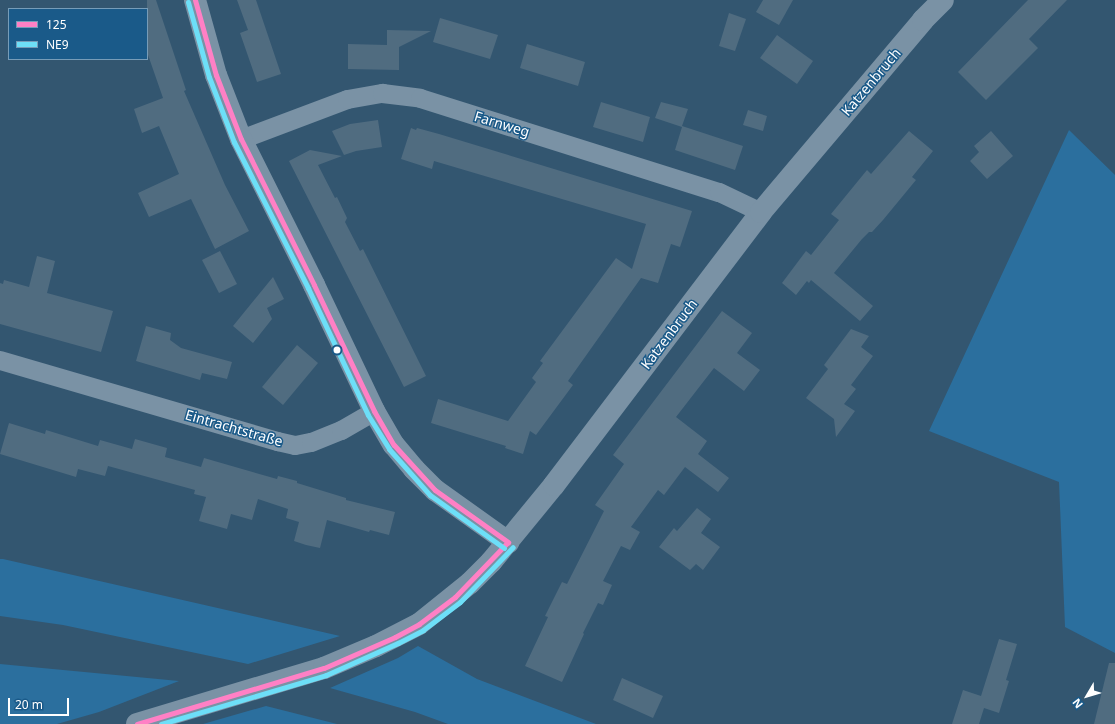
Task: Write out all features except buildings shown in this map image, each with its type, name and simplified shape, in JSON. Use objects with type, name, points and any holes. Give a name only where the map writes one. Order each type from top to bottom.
[{"type":"street","points":[[195,0],[216,75],[241,139],[314,285],[374,411],[394,445],[414,470],[435,490],[508,542]]},
{"type":"street","name":"Katzenbruch","points":[[145,722],[324,668],[376,646],[419,624],[455,597],[508,542],[554,485],[761,212],[923,20],[943,0]]},
{"type":"street","name":"Farnweg","points":[[241,139],[347,99],[382,93],[420,98],[719,192],[761,212]]},
{"type":"street","name":"Eintrachtstraße","points":[[0,360],[277,442],[295,445],[311,442],[341,430],[374,411]]},
{"type":"shaded area","points":[[1069,130],[1115,175],[1115,653],[1065,627],[1059,482],[929,431]]},
{"type":"shaded area","points":[[0,559],[340,636],[248,664],[63,625],[0,616]]},
{"type":"shaded area","points":[[418,646],[477,679],[596,724],[448,724],[415,712],[330,688],[398,658]]},
{"type":"shaded area","points":[[0,664],[179,681],[99,712],[57,724],[0,724]]},
{"type":"shaded area","points":[[266,706],[337,724],[203,724]]},
{"type":"transit line","name":"125","points":[[195,0],[216,75],[241,139],[314,285],[374,411],[394,445],[435,490],[508,542]]},
{"type":"transit line","name":"NE9","points":[[188,2],[209,77],[234,142],[308,288],[368,415],[389,449],[430,495],[504,548]]},
{"type":"transit line","name":"125","points":[[137,724],[324,668],[395,637],[419,624],[455,597],[508,542]]},
{"type":"transit line","name":"NE9","points":[[161,724],[326,675],[398,643],[423,630],[460,602],[513,547]]}]
